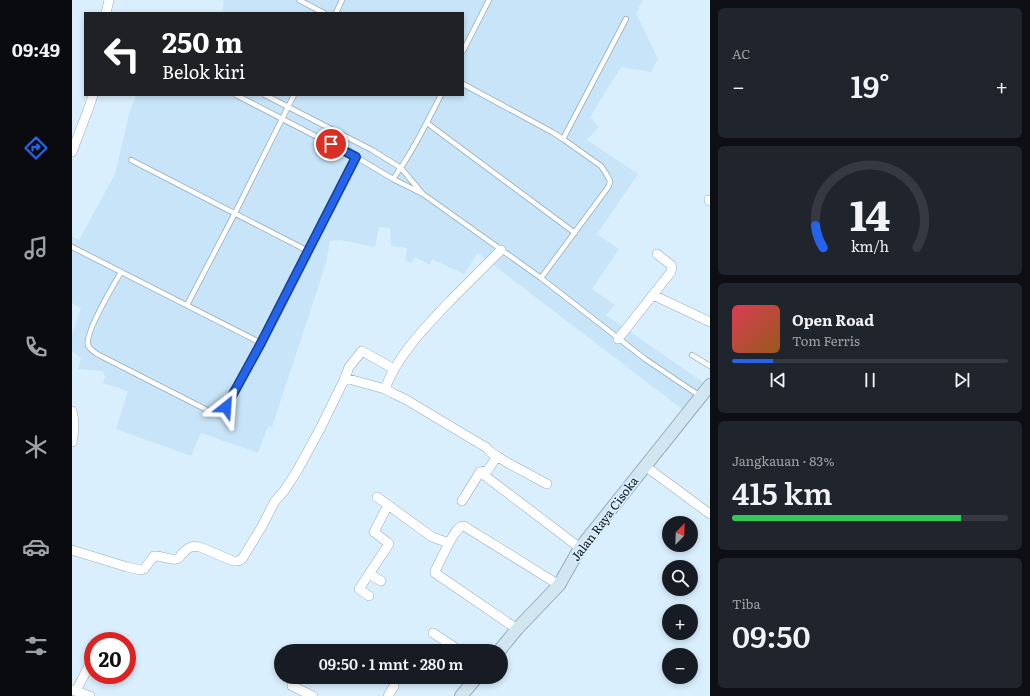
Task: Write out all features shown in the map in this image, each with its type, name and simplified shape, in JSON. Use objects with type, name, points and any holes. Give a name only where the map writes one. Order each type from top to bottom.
[{"type":"street","points":[[106,12],[109,0]]},
{"type":"street","points":[[72,152],[93,96]]},
{"type":"street","points":[[385,389],[394,369],[433,319],[501,250]]},
{"type":"street","points":[[618,339],[671,272],[671,265],[657,254]]},
{"type":"street","points":[[653,295],[710,322]]},
{"type":"street","points":[[72,550],[140,570],[144,569],[154,556],[173,560],[180,557],[191,546],[200,547],[233,561],[242,559],[275,501],[284,491],[297,471],[320,428],[349,367],[362,351],[394,369]]},
{"type":"street","points":[[344,378],[385,389],[405,399],[487,448],[490,452],[506,462],[547,484]]},
{"type":"street","name":"Jalan Raya Cisoka","points":[[505,644],[559,585],[580,548],[710,385]]},
{"type":"street","points":[[72,411],[74,417],[74,434],[72,442]]},
{"type":"street","points":[[462,501],[480,472],[488,470],[497,456]]},
{"type":"street","points":[[645,466],[710,514]]},
{"type":"street","points":[[480,472],[580,548]]},
{"type":"street","points":[[377,497],[432,537],[449,543]]},
{"type":"street","points":[[369,596],[359,589],[389,544],[374,532],[388,505]]},
{"type":"street","points":[[517,629],[435,573],[458,528],[460,526],[464,526],[559,585]]},
{"type":"street","points":[[369,574],[381,581]]},
{"type":"street","points":[[433,633],[450,644]]},
{"type":"street","points":[[84,673],[74,690],[90,696]]},
{"type":"street","points":[[461,696],[471,684]]},
{"type":"street","points":[[292,686],[313,696]]},
{"type":"street","points":[[388,696],[394,686]]},
{"type":"lane","points":[[299,0],[322,12]]},
{"type":"lane","points":[[336,12],[342,0]]},
{"type":"lane","points":[[464,49],[489,0]]},
{"type":"lane","points":[[563,139],[626,19]]},
{"type":"lane","points":[[464,85],[563,139],[601,166],[610,181],[609,186],[540,278]]},
{"type":"lane","points":[[238,96],[356,157],[393,180],[423,194],[540,278],[645,359],[700,396]]},
{"type":"lane","points":[[267,96],[372,150],[401,168],[423,194]]},
{"type":"lane","points":[[187,306],[294,96]]},
{"type":"lane","points":[[393,180],[427,124],[441,96]]},
{"type":"lane","points":[[427,124],[575,233]]},
{"type":"lane","points":[[121,272],[94,323],[89,336],[89,347],[97,354],[209,411],[221,413],[226,407],[261,343],[356,157]]},
{"type":"lane","points":[[131,160],[308,251]]},
{"type":"lane","points":[[72,247],[261,343]]},
{"type":"lane","points":[[692,355],[710,366]]},
{"type":"shaded area","points":[[221,0],[643,0],[636,13],[658,59],[651,72],[621,67],[590,117],[599,127],[587,140],[638,174],[597,234],[619,249],[592,289],[615,305],[606,315],[704,383],[682,409],[478,253],[464,274],[432,259],[430,265],[415,257],[411,263],[405,261],[407,248],[391,246],[390,228],[379,227],[375,247],[340,240],[330,241],[326,263],[272,427],[268,426],[258,453],[201,433],[191,456],[116,429],[128,391],[103,383],[105,377],[103,371],[78,369],[81,358],[72,351],[72,335],[81,308],[72,303],[72,236],[79,240],[115,174],[129,114],[136,96],[464,96],[464,12],[222,12],[224,1]]},
{"type":"route","points":[[226,407],[261,343],[356,157],[331,144]]}]
